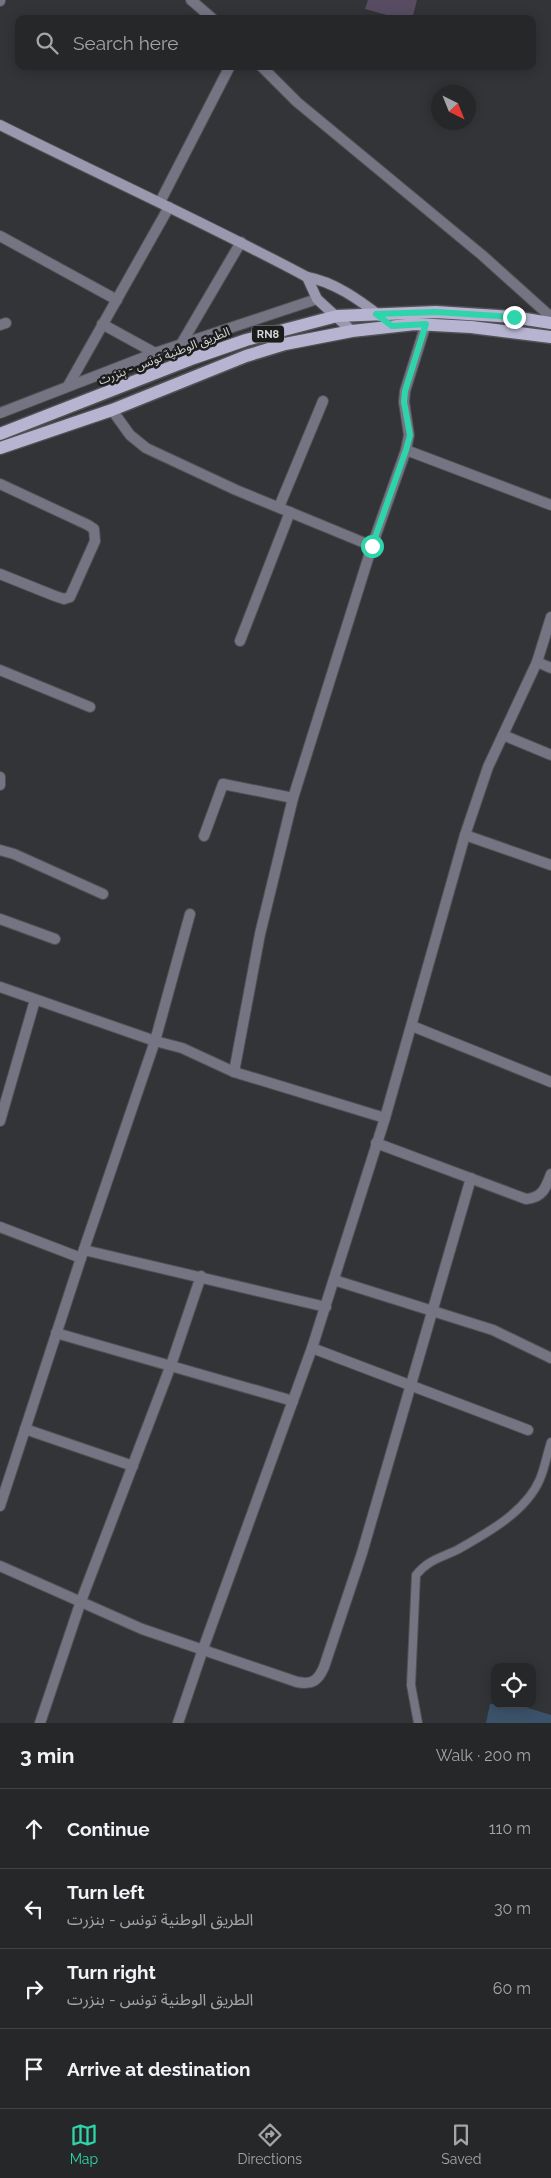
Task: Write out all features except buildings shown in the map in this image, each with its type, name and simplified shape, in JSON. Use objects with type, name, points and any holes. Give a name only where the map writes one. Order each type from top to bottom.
[{"type":"main road","name":"الطريق الوطنية تونس - بنزرت","points":[[0,434],[203,355],[254,338],[337,316],[436,312],[514,317],[551,323]]},
{"type":"main road","name":"RN8","points":[[0,448],[112,410],[246,356],[286,344],[352,331],[426,324],[551,337]]},
{"type":"street","points":[[191,0],[208,15]]},
{"type":"street","points":[[68,386],[117,300],[228,70]]},
{"type":"street","points":[[265,70],[298,102],[482,255],[551,317]]},
{"type":"street","points":[[0,124],[98,174],[241,242],[307,277],[324,281],[347,293],[392,326]]},
{"type":"street","points":[[0,236],[117,300]]},
{"type":"street","points":[[180,346],[241,242]]},
{"type":"street","points":[[307,277],[317,299],[352,331]]},
{"type":"street","points":[[0,413],[155,353],[317,299]]},
{"type":"street","points":[[102,324],[155,353]]},
{"type":"street","points":[[234,1072],[260,934],[293,798],[372,546],[410,435],[404,402],[405,391],[426,324]]},
{"type":"street","points":[[279,507],[323,401]]},
{"type":"street","points":[[112,410],[137,442],[236,490],[372,546]]},
{"type":"street","points":[[406,450],[551,505]]},
{"type":"street","points":[[0,484],[88,525],[94,529],[95,541],[70,597],[64,599],[0,574]]},
{"type":"street","points":[[240,641],[290,512]]},
{"type":"street","points":[[178,1723],[326,1307],[376,1144],[386,1118],[466,835],[488,767],[536,662],[551,617]]},
{"type":"street","points":[[536,662],[551,668]]},
{"type":"street","points":[[0,670],[90,707]]},
{"type":"street","points":[[503,735],[551,755]]},
{"type":"street","points":[[0,777],[0,785]]},
{"type":"street","points":[[204,836],[223,784],[293,798]]},
{"type":"street","points":[[466,835],[551,864]]},
{"type":"street","points":[[0,850],[14,854],[103,894]]},
{"type":"street","points":[[0,1506],[82,1254],[155,1041],[190,914]]},
{"type":"street","points":[[0,919],[55,939]]},
{"type":"street","points":[[0,987],[155,1041],[182,1048],[234,1072],[386,1118]]},
{"type":"street","points":[[0,1121],[35,1000]]},
{"type":"street","points":[[412,1026],[551,1082]]},
{"type":"street","points":[[376,1144],[526,1198],[534,1198],[544,1191],[551,1174]]},
{"type":"street","points":[[0,1566],[142,1629],[297,1682],[308,1684],[314,1682],[320,1676],[362,1553],[434,1311],[471,1178]]},
{"type":"street","points":[[0,1227],[82,1254],[200,1276],[326,1307]]},
{"type":"street","points":[[40,1723],[81,1602],[171,1366],[200,1276]]},
{"type":"street","points":[[334,1280],[493,1330],[551,1358]]},
{"type":"street","points":[[56,1333],[293,1401]]},
{"type":"street","points":[[312,1348],[528,1430]]},
{"type":"street","points":[[25,1429],[134,1466]]},
{"type":"lane","points":[[418,1723],[411,1685],[416,1575],[424,1564],[457,1550],[505,1520],[527,1501],[540,1479],[551,1442]]},
{"type":"shaded area","points":[[368,0],[417,0],[413,15],[387,15],[365,9]]},
{"type":"route","points":[[372,546],[410,435],[404,402],[405,391],[426,324],[392,326],[376,314],[436,312],[514,317]]}]
